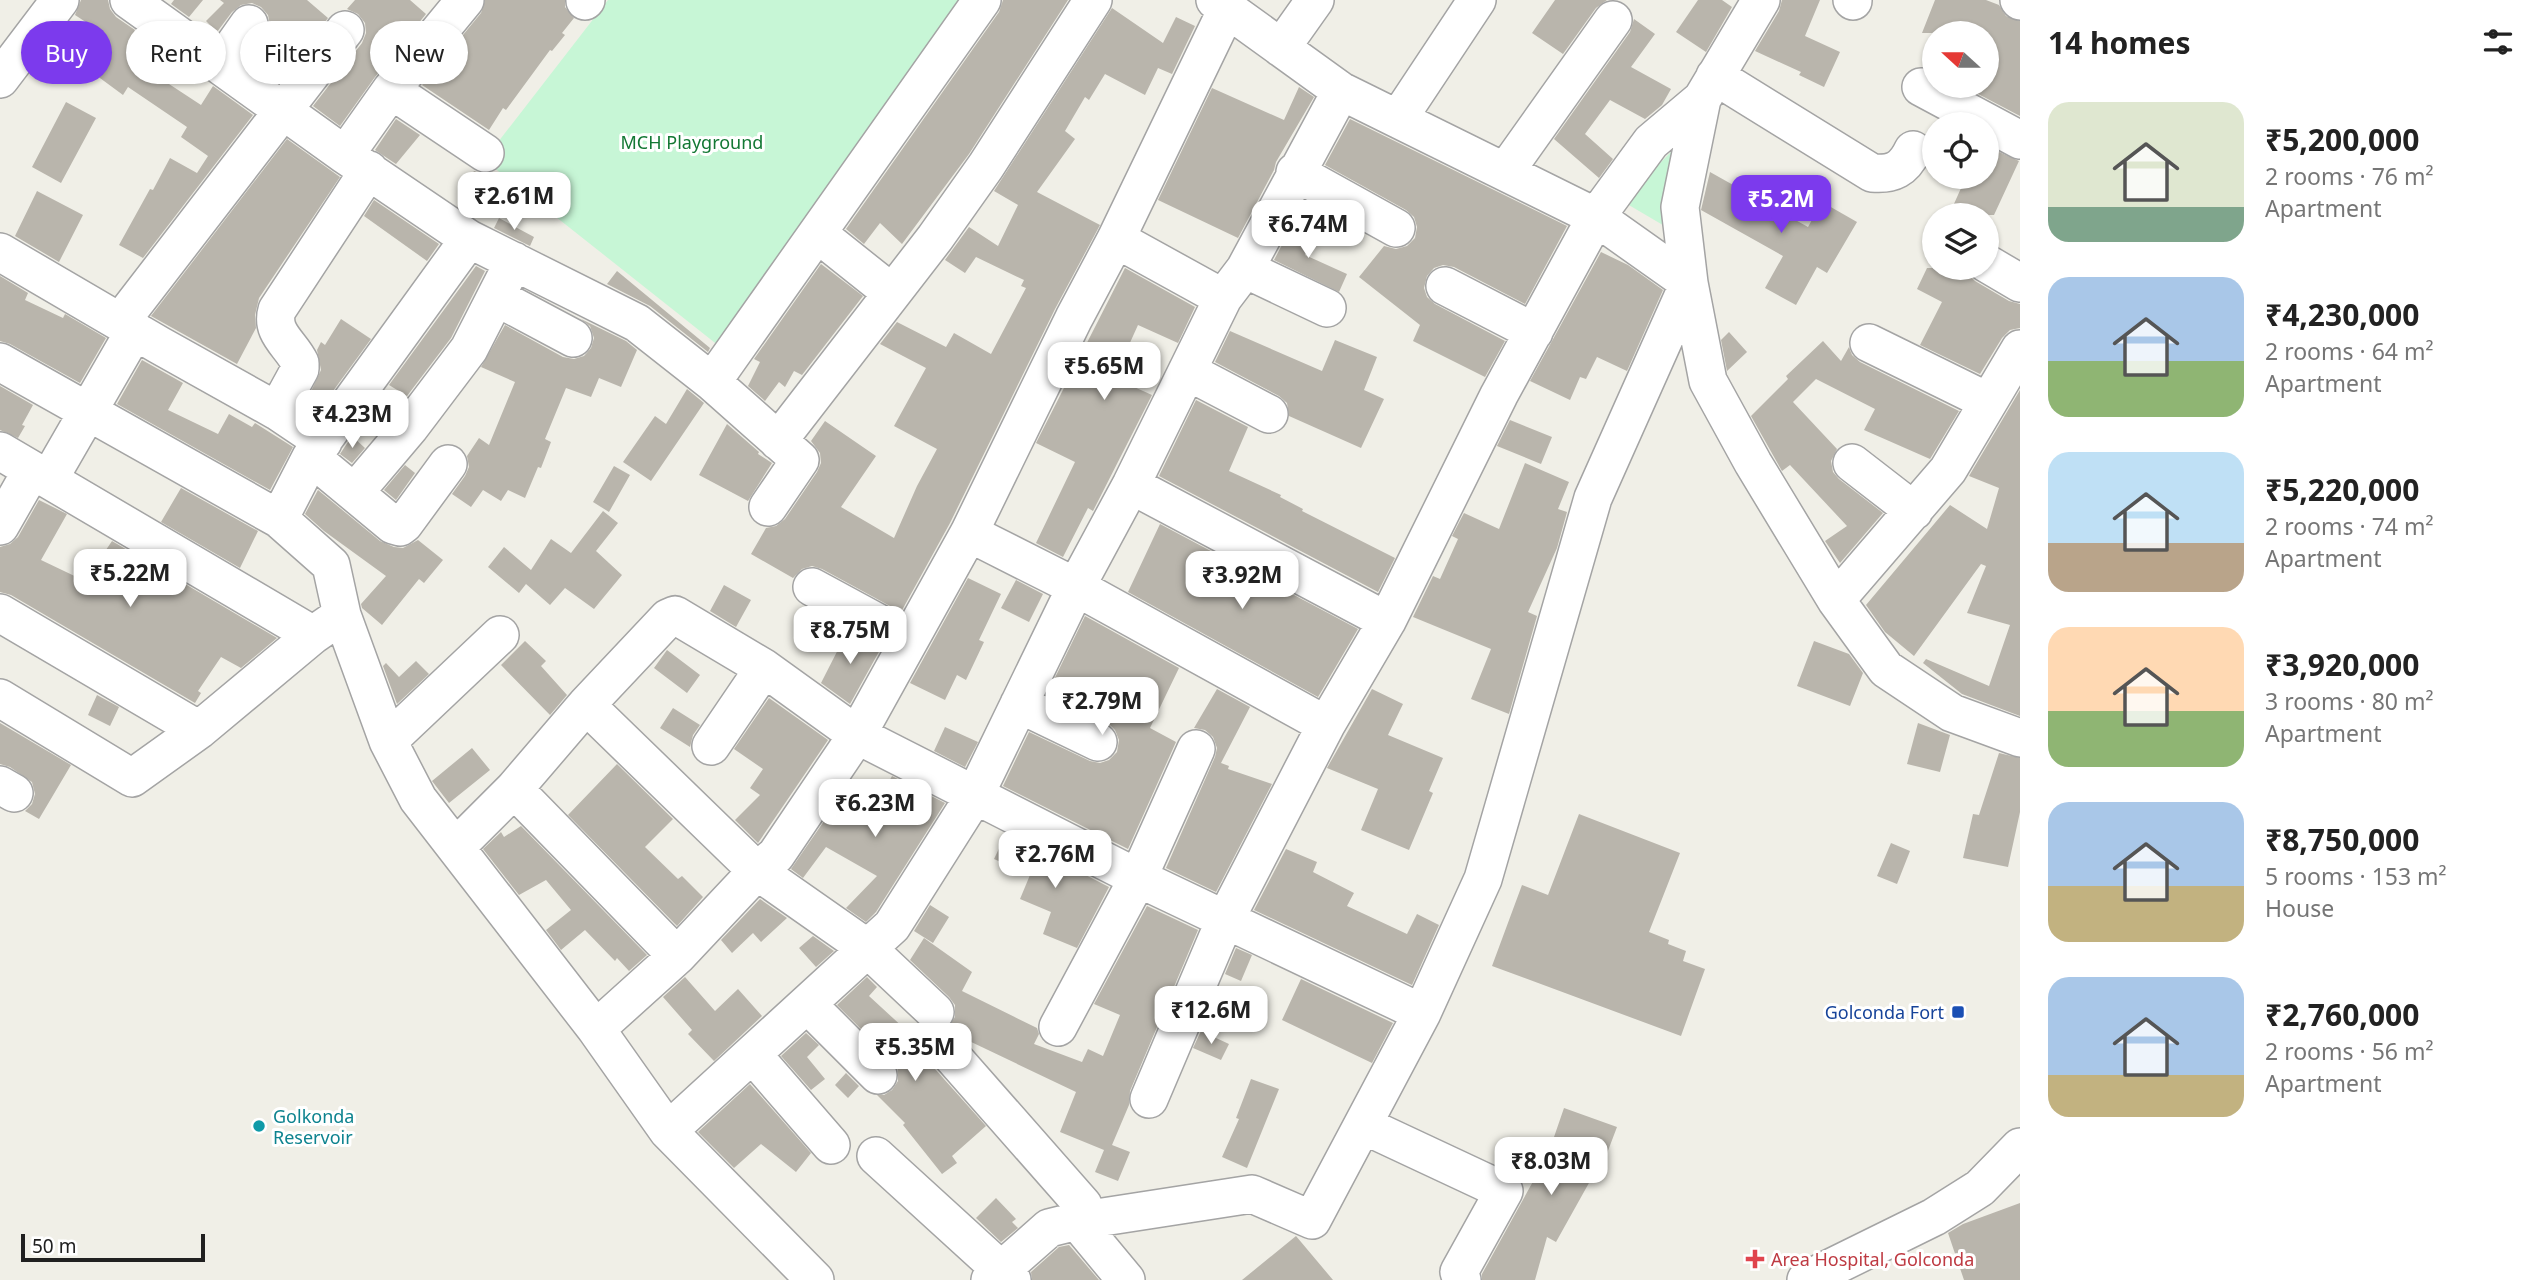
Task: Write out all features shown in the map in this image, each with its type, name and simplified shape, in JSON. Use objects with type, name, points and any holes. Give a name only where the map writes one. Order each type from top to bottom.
[{"type":"street","points":[[0,79],[60,0]]},
{"type":"street","points":[[712,382],[982,0]]},
{"type":"street","points":[[778,441],[986,166],[1093,0]]},
{"type":"street","points":[[1281,48],[1315,0]]},
{"type":"street","points":[[1398,119],[1477,0]]},
{"type":"street","points":[[1149,1099],[1225,920],[1326,726],[1387,621],[1499,395],[1596,217],[1651,142],[1708,88],[1761,0]]},
{"type":"street","points":[[277,411],[300,369],[300,363],[276,327],[274,318],[277,310],[357,162],[391,90],[463,1]]},
{"type":"street","points":[[145,4],[166,21]]},
{"type":"street","points":[[596,1029],[677,956],[757,871],[776,855],[857,735],[969,533],[1074,318],[1116,239],[1221,4],[1340,90],[1596,217],[1689,283]]},
{"type":"street","points":[[1505,172],[1613,20]]},
{"type":"street","points":[[226,57],[240,37]]},
{"type":"street","points":[[226,69],[469,239],[637,323],[712,382],[800,460],[768,506]]},
{"type":"street","points":[[0,526],[88,412],[128,325],[304,84]]},
{"type":"street","points":[[1921,87],[2020,140]]},
{"type":"street","points":[[1708,88],[1872,173],[1894,172],[1906,164],[1913,150]]},
{"type":"street","points":[[1708,88],[1680,207],[1689,283],[1708,381],[1753,463],[1836,600],[1886,669],[1952,713],[2020,738]]},
{"type":"street","points":[[391,90],[485,153]]},
{"type":"street","points":[[668,1131],[892,926],[975,795],[1076,587],[1131,485],[1223,299],[1245,269],[1340,90]]},
{"type":"street","points":[[1295,172],[1396,228]]},
{"type":"street","points":[[818,234],[892,293]]},
{"type":"street","points":[[279,519],[317,450],[469,239]]},
{"type":"street","points":[[1116,239],[1223,299]]},
{"type":"street","points":[[0,252],[277,411],[355,492],[394,525],[400,527],[448,464]]},
{"type":"street","points":[[355,492],[410,427],[469,349],[514,261]]},
{"type":"street","points":[[1245,269],[1327,309]]},
{"type":"street","points":[[1999,271],[2020,283]]},
{"type":"street","points":[[876,1156],[1001,1277],[1049,1228],[1083,1220],[1252,1194],[1312,1220],[1422,1013],[1483,879],[1593,498],[1689,283]]},
{"type":"street","points":[[1445,286],[1534,332]]},
{"type":"street","points":[[496,297],[573,338]]},
{"type":"street","points":[[1869,343],[1987,401]]},
{"type":"street","points":[[1836,600],[1948,470],[2020,349]]},
{"type":"street","points":[[0,362],[279,519],[331,565],[327,625],[418,799],[596,1029],[668,1131],[815,1280]]},
{"type":"street","points":[[1187,371],[1269,414]]},
{"type":"street","points":[[0,451],[327,625]]},
{"type":"street","points":[[1852,463],[1914,511]]},
{"type":"street","points":[[1131,485],[1387,621]]},
{"type":"street","points":[[969,533],[1076,587],[1326,726]]},
{"type":"street","points":[[812,587],[908,639]]},
{"type":"street","points":[[0,613],[199,730]]},
{"type":"street","points":[[457,846],[514,789],[586,705],[668,618],[675,615],[764,668],[857,735],[1138,878],[1422,1013]]},
{"type":"street","points":[[0,698],[132,778],[199,730],[327,625]]},
{"type":"street","points":[[388,741],[500,635]]},
{"type":"street","points":[[710,746],[764,668]]},
{"type":"street","points":[[1019,704],[1098,742]]},
{"type":"street","points":[[586,705],[757,871],[867,948],[935,1012]]},
{"type":"street","points":[[1058,1027],[1138,878],[1196,749]]},
{"type":"street","points":[[514,789],[677,956]]},
{"type":"street","points":[[807,1004],[878,1075]]},
{"type":"street","points":[[753,1055],[831,1144]]},
{"type":"street","points":[[951,1055],[1083,1206],[1083,1220],[1126,1280]]},
{"type":"street","points":[[1363,1125],[1504,1191],[1459,1272],[1462,1280]]},
{"type":"street","points":[[1806,1280],[1882,1244],[1980,1188],[2020,1147]]},
{"type":"green space","name":"MCH Playground","points":[[608,0],[966,0],[724,350],[493,167],[488,155]]},
{"type":"green space","points":[[1679,144],[1673,231],[1622,201]]},
{"type":"building","points":[[81,0],[108,0],[116,17],[126,24],[126,84],[169,84],[201,105],[213,86],[253,115],[143,258],[119,245],[150,189],[153,190],[170,158],[197,173],[208,156],[181,137],[187,127],[128,87],[123,95],[108,84],[112,84],[112,21],[84,21],[75,15]]},
{"type":"building","points":[[174,0],[203,0],[189,17],[171,4]]},
{"type":"building","points":[[220,0],[307,0],[328,18],[326,21],[269,21],[261,7],[252,3],[241,5],[225,21],[206,21],[224,3]]},
{"type":"building","points":[[355,0],[410,0],[426,14],[420,21],[370,21],[370,84],[340,126],[313,106],[330,84],[356,84],[356,51],[366,33],[365,23],[358,14],[347,9]]},
{"type":"building","points":[[485,0],[565,0],[565,7],[574,18],[562,33],[565,35],[552,51],[550,50],[506,110],[503,108],[489,130],[422,85],[468,84],[468,29],[481,13]]},
{"type":"building","points":[[1003,0],[1068,0],[969,154],[902,244],[880,223],[864,244],[846,229],[999,12]]},
{"type":"building","points":[[1555,0],[1607,0],[1596,8],[1563,54],[1532,33]]},
{"type":"building","points":[[1698,0],[1722,0],[1732,7],[1706,52],[1676,32]]},
{"type":"building","points":[[1782,0],[1820,0],[1805,36],[1840,52],[1824,87],[1799,75],[1801,72],[1755,51],[1779,11]]},
{"type":"building","points":[[1935,0],[1986,0],[1999,5],[2006,16],[2020,21],[2020,116],[1986,98],[1999,98],[1999,21],[1927,21]]},
{"type":"building","points":[[1112,8],[1163,43],[1176,17],[1195,26],[1172,74],[1158,68],[1145,95],[1105,74],[1089,100],[1085,97],[1065,131],[1075,139],[1037,192],[1100,225],[1055,309],[950,523],[901,612],[822,569],[812,566],[802,569],[793,578],[751,554],[766,528],[776,526],[785,519],[817,472],[821,463],[820,453],[811,441],[825,421],[876,456],[841,507],[894,538],[937,449],[894,426],[926,368],[880,344],[897,322],[946,347],[954,333],[991,354],[1026,288],[1021,286],[1024,280],[976,257],[965,273],[945,260],[969,227],[998,246],[1018,205],[994,191]]},
{"type":"building","points":[[1634,19],[1655,34],[1631,67],[1671,89],[1662,105],[1645,119],[1610,100],[1585,134],[1613,159],[1599,178],[1554,139],[1630,32]]},
{"type":"building","points":[[1299,87],[1314,97],[1276,162],[1238,238],[1158,200],[1212,88],[1284,120]]},
{"type":"building","points":[[66,102],[96,118],[61,183],[32,167]]},
{"type":"building","points":[[396,119],[420,135],[396,164],[375,150]]},
{"type":"building","points":[[1350,119],[1567,226],[1525,304],[1454,267],[1443,265],[1434,268],[1427,276],[1424,288],[1427,297],[1435,304],[1505,341],[1485,377],[1413,341],[1420,325],[1359,277],[1384,246],[1396,249],[1407,246],[1415,238],[1417,227],[1414,217],[1406,210],[1325,165]]},
{"type":"building","points":[[287,139],[340,177],[259,298],[255,315],[256,328],[237,364],[151,316]]},
{"type":"building","points":[[1999,152],[2019,161],[1999,204],[1954,203],[1961,189],[1999,189]]},
{"type":"building","points":[[474,171],[490,173],[513,189],[497,212],[477,198],[481,193],[466,184]]},
{"type":"building","points":[[1710,172],[1808,227],[1822,202],[1857,222],[1827,273],[1817,267],[1796,305],[1765,288],[1783,256],[1701,210]]},
{"type":"building","points":[[37,191],[83,215],[59,262],[15,236]]},
{"type":"building","points":[[374,200],[439,244],[427,261],[364,216]]},
{"type":"building","points":[[499,218],[534,237],[530,246],[494,228]]},
{"type":"building","points":[[1292,226],[1314,235],[1305,255],[1347,274],[1339,292],[1274,260]]},
{"type":"building","points":[[1601,252],[1628,265],[1663,290],[1627,371],[1597,357],[1586,379],[1580,377],[1570,400],[1530,381]]},
{"type":"building","points":[[821,264],[863,296],[802,375],[794,371],[785,387],[779,382],[765,401],[748,386],[760,362],[754,359]]},
{"type":"building","points":[[476,266],[485,271],[451,338],[407,396],[389,385]]},
{"type":"building","points":[[1125,268],[1195,307],[1178,343],[1138,325],[1114,378],[1152,395],[1093,511],[1088,508],[1063,557],[1036,543],[1075,462],[1036,443]]},
{"type":"building","points":[[617,271],[710,348],[708,352],[650,306],[607,284]]},
{"type":"building","points":[[0,276],[28,293],[25,300],[63,318],[65,314],[106,338],[80,383],[0,341]]},
{"type":"building","points":[[1922,278],[1974,280],[2009,301],[2020,304],[2020,328],[2010,330],[2002,338],[1980,374],[1920,345],[1942,302],[1917,289]]},
{"type":"building","points":[[341,319],[371,339],[317,413],[305,404],[321,370],[317,350],[321,342],[325,345]]},
{"type":"building","points":[[581,319],[626,341],[637,350],[621,387],[599,378],[591,397],[566,388],[545,439],[551,442],[525,498],[508,490],[501,501],[483,490],[471,507],[452,494],[465,476],[469,467],[467,456],[479,438],[489,445],[515,382],[481,367],[505,325],[563,357],[574,359],[584,356],[591,348],[594,338],[590,326]]},
{"type":"building","points":[[1230,331],[1322,371],[1335,340],[1377,357],[1364,390],[1384,399],[1361,448],[1289,416],[1287,403],[1279,396],[1215,362]]},
{"type":"building","points":[[1729,332],[1747,352],[1727,371],[1721,340]]},
{"type":"building","points":[[1823,341],[1841,361],[1849,347],[1852,355],[1860,362],[1959,411],[1930,459],[1864,430],[1875,409],[1816,379],[1793,402],[1837,449],[1831,461],[1833,472],[1883,513],[1840,563],[1825,541],[1847,526],[1790,465],[1782,471],[1751,416],[1788,379],[1786,376]]},
{"type":"building","points":[[142,360],[183,383],[168,410],[218,434],[229,414],[252,427],[255,423],[293,447],[270,490],[117,404]]},
{"type":"building","points":[[0,386],[33,405],[18,438],[0,430]]},
{"type":"building","points":[[687,389],[704,403],[651,481],[623,462],[655,416],[666,424]]},
{"type":"building","points":[[2020,390],[2020,716],[1962,694],[1923,663],[1926,659],[1989,686],[2010,625],[1967,613],[1986,566],[1981,564],[1914,656],[1885,632],[1866,605],[1950,505],[1987,529],[1999,488],[1969,476]]},
{"type":"building","points":[[1196,400],[1248,427],[1229,471],[1281,495],[1280,497],[1303,509],[1302,511],[1395,558],[1378,592],[1159,476]]},
{"type":"building","points":[[1510,420],[1552,437],[1541,464],[1497,446]]},
{"type":"building","points":[[727,424],[759,452],[758,454],[772,463],[748,501],[699,475]]},
{"type":"building","points":[[352,436],[365,448],[352,463],[340,454]]},
{"type":"building","points":[[1525,463],[1569,482],[1558,509],[1567,512],[1557,548],[1528,612],[1537,616],[1509,714],[1471,699],[1491,649],[1413,617],[1433,576],[1440,579],[1458,539],[1452,536],[1464,513],[1499,529]]},
{"type":"building","points":[[405,465],[415,473],[396,500],[384,490]]},
{"type":"building","points":[[614,466],[630,475],[609,512],[593,502]]},
{"type":"building","points":[[181,488],[258,531],[240,568],[161,522]]},
{"type":"building","points":[[318,490],[380,541],[403,548],[418,540],[443,560],[424,583],[419,579],[382,625],[362,608],[361,604],[386,576],[305,514]]},
{"type":"building","points":[[39,500],[67,514],[41,560],[85,581],[112,541],[277,638],[241,668],[221,657],[198,691],[201,693],[195,703],[11,595],[0,592],[0,547],[10,544],[18,537]]},
{"type":"building","points":[[603,511],[618,523],[596,551],[622,575],[594,609],[565,588],[550,605],[526,584],[519,593],[488,567],[504,547],[531,570],[551,539],[571,553]]},
{"type":"building","points":[[1160,524],[1358,629],[1318,697],[1128,592]]},
{"type":"building","points":[[968,578],[1001,594],[979,640],[984,642],[966,680],[957,675],[945,700],[910,683]]},
{"type":"building","points":[[1016,580],[1043,594],[1029,622],[1001,608]]},
{"type":"building","points":[[724,585],[751,600],[736,627],[710,611]]},
{"type":"building","points":[[807,609],[881,648],[850,704],[821,683],[847,632]]},
{"type":"building","points":[[1085,616],[1179,668],[1150,728],[1176,742],[1128,849],[1003,786],[1029,732],[1090,761],[1100,763],[1109,760],[1117,752],[1119,740],[1108,723],[1047,694]]},
{"type":"building","points":[[525,641],[546,661],[541,666],[567,695],[550,715],[501,665]]},
{"type":"building","points":[[1814,641],[1849,654],[1863,673],[1850,706],[1797,686]]},
{"type":"building","points":[[667,650],[700,675],[687,693],[654,668]]},
{"type":"building","points":[[416,661],[429,674],[397,704],[383,666],[386,663],[399,677]]},
{"type":"building","points":[[1217,689],[1250,707],[1221,763],[1229,766],[1228,769],[1272,784],[1216,892],[1166,868],[1215,757],[1217,748],[1213,737],[1205,730],[1194,728]]},
{"type":"building","points":[[1372,689],[1403,704],[1388,735],[1443,758],[1429,791],[1433,793],[1409,850],[1361,830],[1378,789],[1327,768]]},
{"type":"building","points":[[97,695],[119,707],[110,726],[88,715]]},
{"type":"building","points":[[769,698],[828,740],[758,843],[735,820],[760,795],[750,788],[763,769],[734,749]]},
{"type":"building","points":[[673,708],[700,725],[693,735],[690,747],[660,728]]},
{"type":"building","points":[[0,723],[71,765],[39,819],[25,811],[32,804],[35,794],[32,782],[10,767],[0,764]]},
{"type":"building","points":[[1918,723],[1950,735],[1940,772],[1907,764]]},
{"type":"building","points":[[945,727],[978,742],[965,767],[934,751]]},
{"type":"building","points":[[472,748],[490,770],[449,803],[432,781]]},
{"type":"building","points":[[1999,753],[2020,758],[2020,812],[2008,867],[1963,858],[1973,814],[1979,815]]},
{"type":"building","points":[[617,764],[673,819],[645,847],[678,879],[682,876],[703,897],[677,926],[568,815]]},
{"type":"building","points":[[892,776],[945,803],[876,912],[866,922],[846,908],[877,876],[826,847],[803,878],[791,869],[842,795],[872,812]]},
{"type":"building","points":[[1579,814],[1680,853],[1649,932],[1686,951],[1683,961],[1705,969],[1681,1036],[1492,966],[1522,885],[1548,895]]},
{"type":"building","points":[[521,826],[647,955],[629,971],[617,958],[615,961],[585,930],[561,950],[546,930],[571,910],[546,880],[519,895],[483,849],[501,832],[504,837]]},
{"type":"building","points":[[1006,834],[1109,887],[1077,948],[1043,934],[1051,912],[1020,899],[1030,875],[994,859]]},
{"type":"building","points":[[1891,843],[1910,851],[1897,884],[1877,876]]},
{"type":"building","points":[[1286,849],[1317,862],[1313,872],[1354,893],[1347,906],[1407,934],[1417,914],[1439,925],[1412,985],[1254,910]]},
{"type":"building","points":[[760,899],[787,918],[761,942],[753,933],[732,953],[721,940]]},
{"type":"building","points":[[930,905],[949,917],[933,943],[914,931]]},
{"type":"building","points":[[1147,906],[1198,930],[1130,1091],[1129,1105],[1112,1145],[1130,1152],[1118,1181],[1095,1172],[1104,1150],[1060,1132],[1076,1092],[946,1030],[955,1017],[955,1005],[910,960],[924,938],[972,972],[962,991],[1037,1028],[1039,1034],[1034,1044],[1082,1062],[1088,1049],[1103,1056],[1120,1015],[1094,1004]]},
{"type":"building","points":[[813,936],[834,951],[816,967],[799,948]]},
{"type":"building","points":[[1236,948],[1252,955],[1241,981],[1225,974]]},
{"type":"building","points":[[685,977],[715,1011],[738,989],[762,1016],[714,1061],[688,1034],[692,1030],[663,997]]},
{"type":"building","points":[[867,977],[877,987],[869,996],[931,1053],[935,1069],[986,1126],[952,1156],[957,1163],[942,1174],[903,1125],[905,1123],[877,1095],[884,1095],[892,1090],[898,1081],[898,1070],[893,1061],[837,1005]]},
{"type":"building","points":[[1301,979],[1393,1023],[1372,1063],[1282,1020]]},
{"type":"building","points":[[1201,1031],[1229,1044],[1221,1060],[1193,1048]]},
{"type":"building","points":[[806,1033],[819,1045],[807,1057],[825,1079],[811,1090],[781,1056]]},
{"type":"building","points":[[846,1073],[859,1086],[848,1098],[835,1085]]},
{"type":"building","points":[[1251,1079],[1279,1089],[1247,1168],[1222,1157],[1239,1119],[1236,1118]]},
{"type":"building","points":[[750,1084],[811,1153],[796,1172],[761,1144],[734,1168],[698,1132]]},
{"type":"building","points":[[1564,1108],[1617,1127],[1606,1156],[1556,1242],[1547,1237],[1535,1280],[1482,1280],[1482,1274],[1557,1138],[1554,1137]]},
{"type":"building","points":[[996,1198],[1016,1219],[1012,1222],[1018,1228],[1001,1242],[976,1218]]},
{"type":"building","points":[[2020,1203],[2020,1280],[1964,1280],[1948,1233],[1963,1224]]},
{"type":"building","points":[[1296,1236],[1333,1280],[1242,1280]]},
{"type":"building","points":[[1069,1245],[1099,1280],[1032,1280],[1031,1272],[1059,1247]]},
{"type":"place","name":"Golconda Fort","points":[[1958,1012]]},
{"type":"place","name":"Golkonda Reservoir","points":[[259,1126]]},
{"type":"place","name":"Area Hospital, Golconda","points":[[1755,1259]]}]
